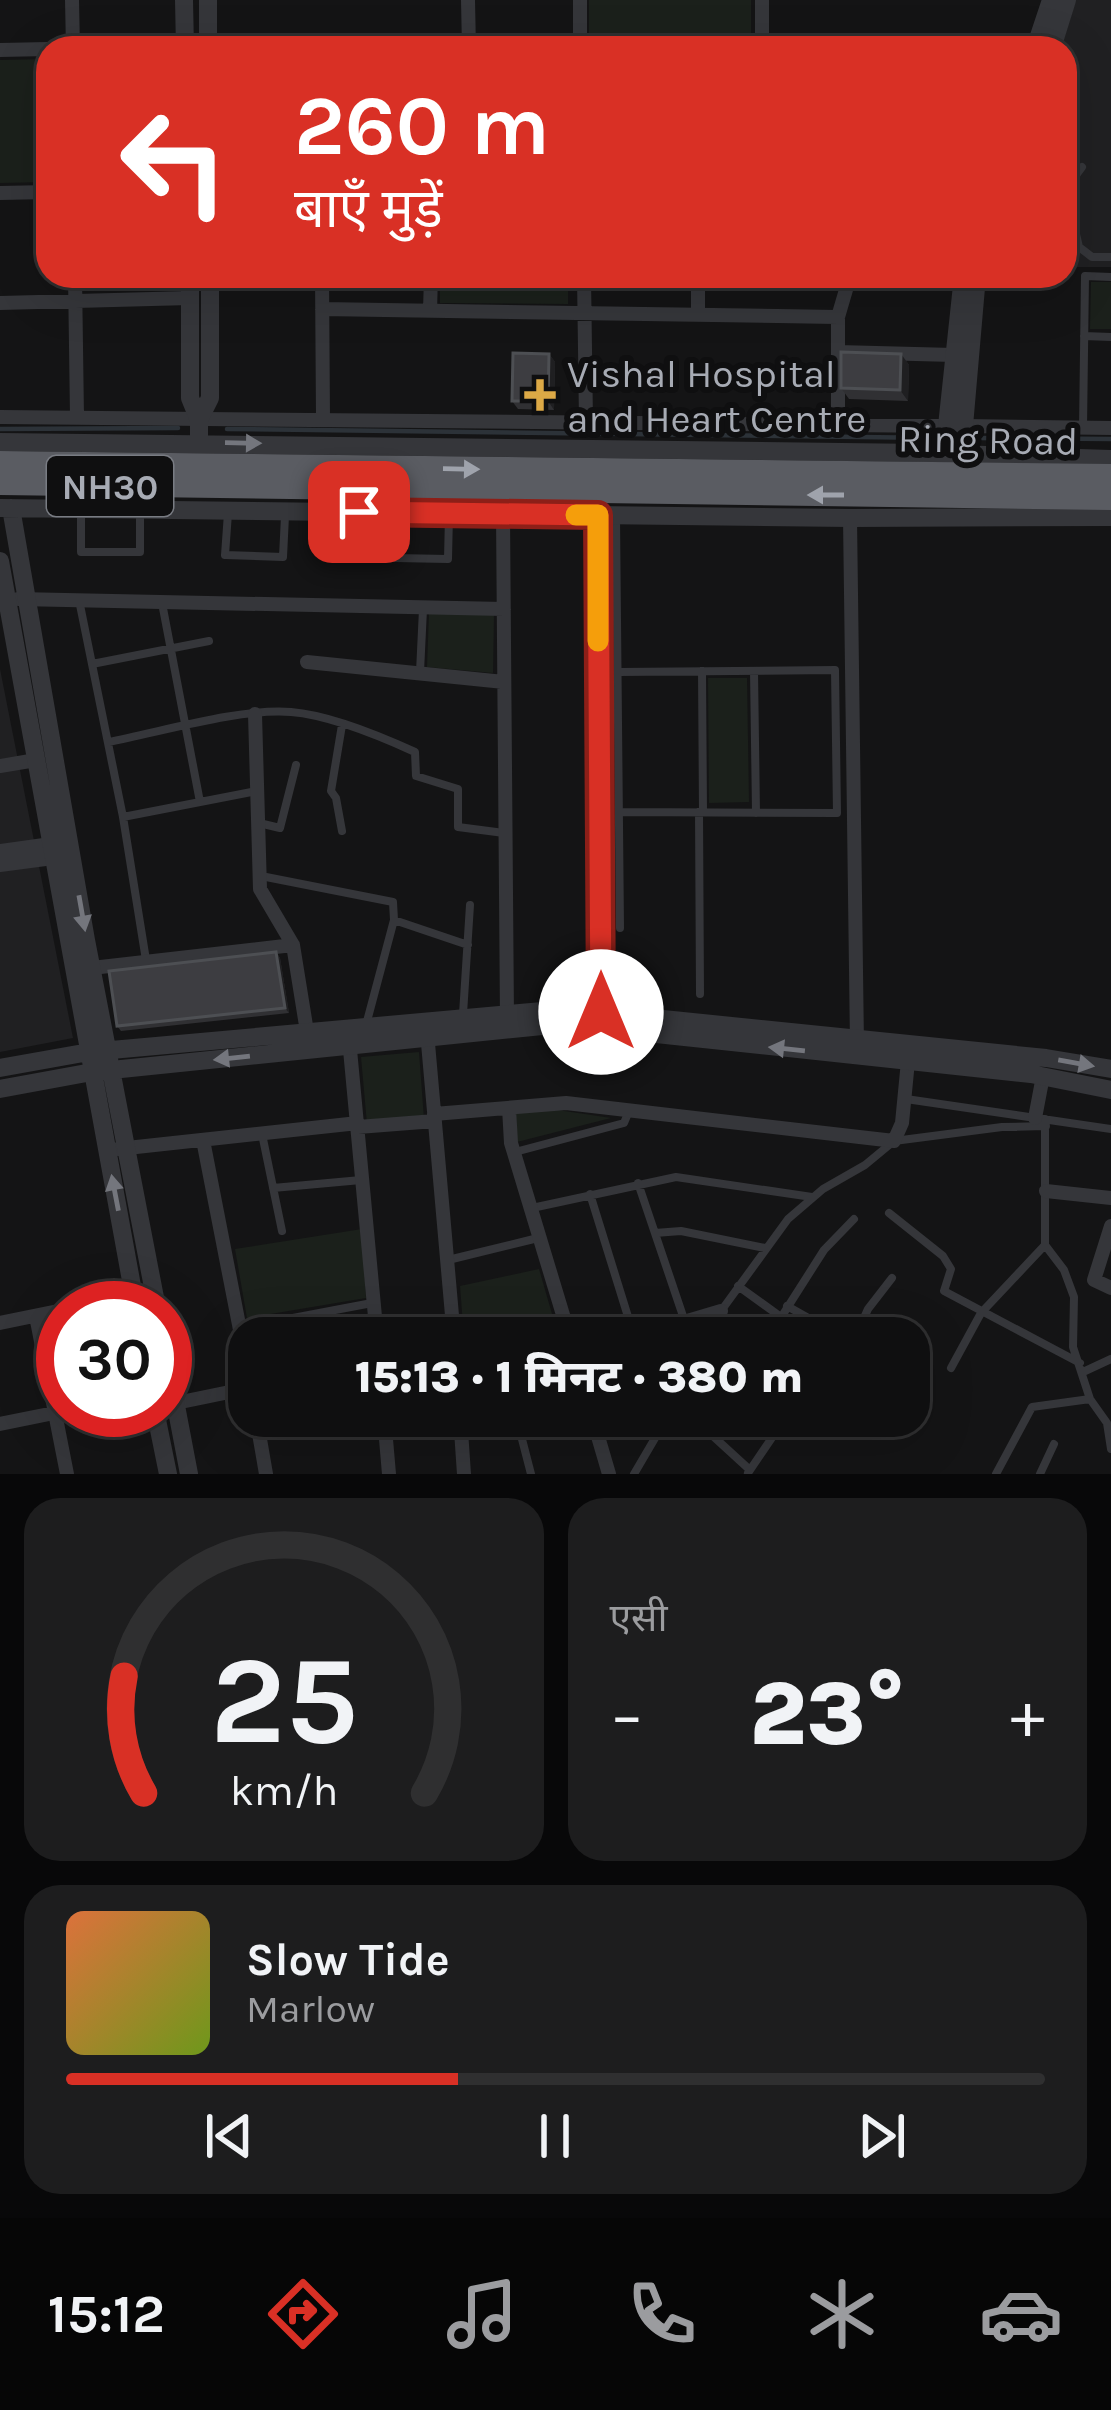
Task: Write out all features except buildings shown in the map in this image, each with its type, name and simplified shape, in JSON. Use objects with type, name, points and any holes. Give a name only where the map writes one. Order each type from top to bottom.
[{"type":"highway","name":"Ring Road","points":[[0,463],[222,488],[1111,476]]},
{"type":"highway","name":"Ring Road","points":[[0,483],[1111,498]]},
{"type":"street","points":[[72,0],[73,36]]},
{"type":"street","points":[[184,0],[185,36]]},
{"type":"street","points":[[208,0],[208,36]]},
{"type":"street","points":[[468,0],[469,36]]},
{"type":"street","points":[[580,0],[580,36]]},
{"type":"street","points":[[762,0],[762,36]]},
{"type":"street","points":[[1039,36],[1051,0]]},
{"type":"street","points":[[1056,36],[1067,0]]},
{"type":"street","points":[[0,50],[36,49]]},
{"type":"street","points":[[0,193],[36,192]]},
{"type":"street","points":[[75,288],[77,417]]},
{"type":"street","points":[[190,288],[190,398],[199,420],[200,442]]},
{"type":"street","points":[[199,420],[210,398],[209,288]]},
{"type":"street","points":[[322,288],[322,418]]},
{"type":"street","points":[[430,288],[430,311]]},
{"type":"street","points":[[584,288],[586,422]]},
{"type":"street","points":[[698,288],[698,315]]},
{"type":"street","points":[[838,425],[838,317],[846,288]]},
{"type":"street","points":[[956,426],[954,355],[962,288]]},
{"type":"street","points":[[956,426],[975,288]]},
{"type":"street","points":[[0,303],[190,298]]},
{"type":"street","points":[[322,309],[838,317]]},
{"type":"street","points":[[838,352],[954,355]]},
{"type":"street","points":[[0,418],[1111,428]]},
{"type":"street","points":[[0,442],[1111,459]]},
{"type":"street","points":[[83,969],[52,851],[36,760],[11,608],[6,508],[140,510],[222,488],[285,512],[1111,517]]},
{"type":"street","points":[[503,514],[507,1020]]},
{"type":"street","points":[[601,1020],[607,516]]},
{"type":"street","points":[[850,518],[857,1047]]},
{"type":"street","points":[[0,561],[117,1149],[150,1281]]},
{"type":"street","points":[[11,608],[79,600],[504,609]]},
{"type":"street","points":[[307,662],[504,682]]},
{"type":"street","points":[[255,713],[260,890],[293,945],[308,1041]]},
{"type":"street","points":[[0,766],[36,760]]},
{"type":"street","points":[[0,850],[52,851]]},
{"type":"street","points":[[0,865],[52,851]]},
{"type":"street","points":[[83,969],[293,945]]},
{"type":"street","points":[[427,1028],[463,1016],[562,1024],[601,1020],[857,1047],[1046,1058],[1111,1070]]},
{"type":"street","points":[[0,1068],[507,1020]]},
{"type":"street","points":[[427,1028],[452,1317]]},
{"type":"street","points":[[354,1033],[375,1317]]},
{"type":"street","points":[[857,1047],[908,1061],[1043,1076],[1111,1090]]},
{"type":"street","points":[[0,1089],[100,1061]]},
{"type":"street","points":[[117,1149],[566,1103],[894,1141],[902,1124],[908,1061]]},
{"type":"street","points":[[1042,1121],[1043,1076]]},
{"type":"street","points":[[509,1108],[514,1152],[564,1317]]},
{"type":"street","points":[[203,1140],[238,1317]]},
{"type":"street","points":[[117,1149],[133,1281]]},
{"type":"street","points":[[1046,1191],[1111,1198]]},
{"type":"street","points":[[1111,1226],[1094,1280],[1111,1288]]},
{"type":"street","points":[[701,1317],[721,1311]]},
{"type":"street","points":[[0,1323],[36,1316]]},
{"type":"street","points":[[192,1397],[228,1391]]},
{"type":"street","points":[[0,1424],[36,1416]]},
{"type":"street","points":[[64,1437],[67,1474]]},
{"type":"street","points":[[160,1437],[168,1474]]},
{"type":"street","points":[[179,1437],[189,1474]]},
{"type":"street","points":[[260,1437],[266,1474]]},
{"type":"street","points":[[385,1437],[388,1474]]},
{"type":"street","points":[[461,1437],[464,1474]]},
{"type":"street","points":[[598,1437],[608,1474]]},
{"type":"lane","points":[[1077,172],[1082,167]]},
{"type":"lane","points":[[1077,238],[1079,247],[1092,257],[1111,257]]},
{"type":"lane","points":[[1083,428],[1084,277],[1111,277]]},
{"type":"lane","points":[[1084,336],[1111,337]]},
{"type":"lane","points":[[222,488],[225,555],[283,557],[285,512]]},
{"type":"lane","points":[[81,509],[81,552],[140,553],[140,510]]},
{"type":"lane","points":[[396,513],[395,558],[448,559],[449,514]]},
{"type":"lane","points":[[607,516],[619,673],[620,928]]},
{"type":"lane","points":[[79,600],[123,817],[146,962]]},
{"type":"lane","points":[[162,602],[200,802]]},
{"type":"lane","points":[[419,674],[423,607]]},
{"type":"lane","points":[[92,664],[209,641]]},
{"type":"lane","points":[[619,673],[835,670],[837,814],[621,812]]},
{"type":"lane","points":[[700,994],[702,671]]},
{"type":"lane","points":[[754,671],[756,813]]},
{"type":"lane","points":[[108,742],[255,713],[293,712],[415,752],[416,776],[458,789],[458,827],[506,833]]},
{"type":"lane","points":[[342,725],[331,791],[342,831]]},
{"type":"lane","points":[[258,823],[280,828],[296,765]]},
{"type":"lane","points":[[123,817],[257,791]]},
{"type":"lane","points":[[260,876],[393,902],[394,920],[354,1033]]},
{"type":"lane","points":[[463,1016],[470,905]]},
{"type":"lane","points":[[394,920],[468,945]]},
{"type":"lane","points":[[904,1099],[1111,1129]]},
{"type":"lane","points":[[514,1152],[624,1123],[629,1111]]},
{"type":"lane","points":[[719,1317],[788,1219],[894,1141],[1042,1121]]},
{"type":"lane","points":[[1042,1121],[1045,1245],[1064,1270],[1073,1297],[1073,1347],[1090,1399],[1107,1423],[1111,1449]]},
{"type":"lane","points":[[262,1134],[282,1231]]},
{"type":"lane","points":[[531,1208],[676,1177],[813,1197]]},
{"type":"lane","points":[[273,1188],[363,1180]]},
{"type":"lane","points":[[638,1183],[683,1317]]},
{"type":"lane","points":[[590,1194],[626,1317]]},
{"type":"lane","points":[[889,1213],[943,1256],[951,1269],[944,1291],[1082,1367],[1111,1359]]},
{"type":"lane","points":[[739,1286],[781,1317],[824,1250],[854,1219]]},
{"type":"lane","points":[[655,1233],[680,1231],[766,1248]]},
{"type":"lane","points":[[447,1261],[540,1238]]},
{"type":"lane","points":[[951,1368],[981,1313],[1045,1245]]},
{"type":"lane","points":[[865,1317],[892,1278]]},
{"type":"lane","points":[[297,1317],[374,1302]]},
{"type":"lane","points":[[787,1306],[807,1317]]},
{"type":"lane","points":[[996,1474],[1032,1407],[1090,1399]]},
{"type":"lane","points":[[521,1437],[530,1474]]},
{"type":"lane","points":[[634,1474],[656,1437]]},
{"type":"lane","points":[[716,1439],[748,1472],[772,1437]]},
{"type":"lane","points":[[1040,1474],[1054,1444]]},
{"type":"shaded area","points":[[589,0],[751,0],[751,36],[589,36]]},
{"type":"shaded area","points":[[1076,0],[1111,0],[1111,267],[1077,267],[1077,36],[1065,36]]},
{"type":"shaded area","points":[[36,59],[36,182],[0,183],[0,60]]},
{"type":"shaded area","points":[[1091,282],[1111,282],[1111,329],[1090,329]]},
{"type":"shaded area","points":[[440,288],[568,288],[568,304],[440,303]]},
{"type":"shaded area","points":[[429,613],[494,615],[493,673],[427,667]]},
{"type":"shaded area","points":[[0,669],[73,1038],[0,1052]]},
{"type":"shaded area","points":[[708,678],[747,678],[749,802],[709,803]]},
{"type":"shaded area","points":[[419,1052],[424,1119],[367,1124],[361,1057]]},
{"type":"shaded area","points":[[558,1110],[611,1118],[517,1142],[516,1113]]},
{"type":"shaded area","points":[[362,1229],[366,1298],[247,1317],[235,1249]]},
{"type":"shaded area","points":[[539,1269],[553,1317],[462,1317],[460,1286]]},
{"type":"waterway","points":[[0,429],[178,428]]},
{"type":"waterway","points":[[227,429],[937,438]]},
{"type":"waterway","points":[[971,438],[1111,439]]},
{"type":"slow traffic","points":[[576,515],[598,515],[598,641]]},
{"type":"place","name":"Vishal Hospital and Heart Centre","points":[[540,395]]},
{"type":"route","points":[[359,512],[598,515],[601,1012]]}]
